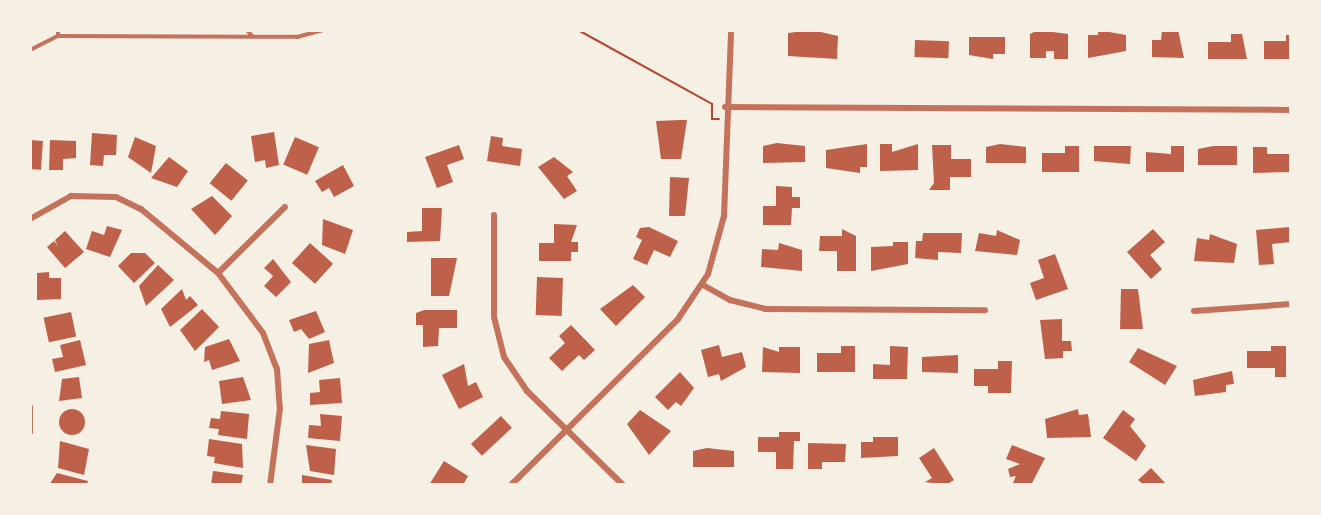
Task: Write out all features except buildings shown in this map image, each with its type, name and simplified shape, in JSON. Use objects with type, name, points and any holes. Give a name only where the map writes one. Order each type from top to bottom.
[{"type":"street","points":[[511,485],[678,319],[703,285],[722,235],[725,107],[731,30]]},
{"type":"street","points":[[725,107],[1291,111]]},
{"type":"street","points":[[30,219],[70,196],[116,197],[141,209],[218,273],[263,333],[277,369],[280,408],[270,485]]},
{"type":"street","points":[[218,273],[285,207]]},
{"type":"street","points":[[494,215],[499,340],[516,378],[566,431],[623,485]]},
{"type":"street","points":[[703,285],[730,300],[765,309],[985,310]]},
{"type":"street","points":[[1194,311],[1291,304]]},
{"type":"street","points":[[30,407],[30,432]]},
{"type":"lane","points":[[58,30],[58,36]]},
{"type":"lane","points":[[247,30],[253,37]]},
{"type":"lane","points":[[30,50],[58,36],[297,37],[322,30]]},
{"type":"path","points":[[578,30],[712,104],[712,119],[725,119]]}]
